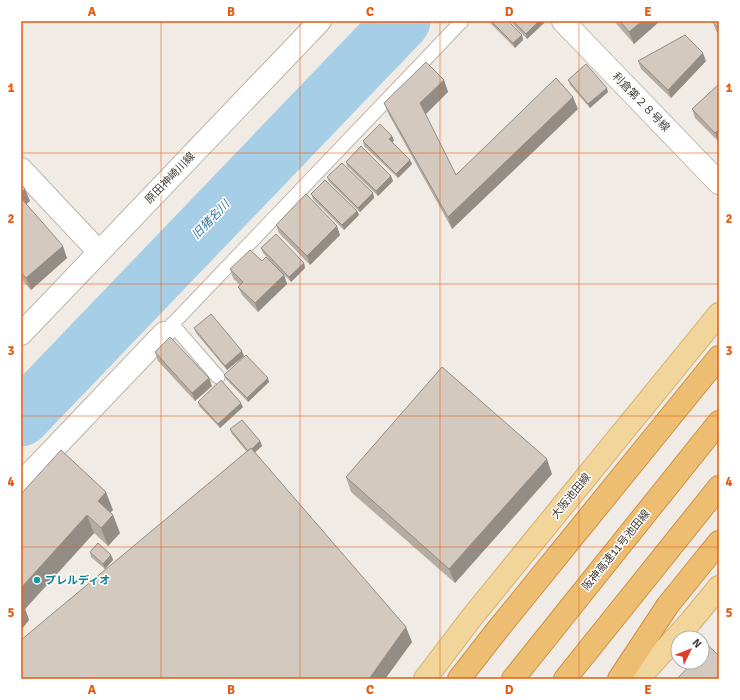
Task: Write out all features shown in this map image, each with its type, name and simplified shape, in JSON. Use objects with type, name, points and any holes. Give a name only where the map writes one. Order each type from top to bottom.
[{"type":"highway","points":[[460,679],[498,629],[719,357]]},
{"type":"highway","name":"阪神高速11号池田線","points":[[513,679],[719,422]]},
{"type":"highway","points":[[565,679],[719,487]]},
{"type":"highway","points":[[619,679],[668,605],[719,542]]},
{"type":"main road","name":"大阪池田線","points":[[424,679],[472,617],[719,314]]},
{"type":"main road","points":[[638,679],[691,621],[719,587]]},
{"type":"street","name":"原田神崎川線","points":[[21,334],[320,21]]},
{"type":"street","name":"利倉第２８号線","points":[[563,21],[719,182]]},
{"type":"street","points":[[21,169],[99,252]]},
{"type":"street","points":[[21,483],[168,328]]},
{"type":"lane","points":[[218,377],[168,328],[462,21]]},
{"type":"building","points":[[491,21],[508,21],[522,35],[513,43]]},
{"type":"building","points":[[513,21],[539,21],[526,34]]},
{"type":"building","points":[[620,21],[642,21],[629,32]]},
{"type":"building","points":[[719,21],[719,29],[713,22]]},
{"type":"building","points":[[685,35],[703,53],[668,90],[638,61]]},
{"type":"building","points":[[426,62],[444,80],[420,103],[456,175],[556,78],[573,97],[448,217],[384,103]]},
{"type":"building","points":[[586,64],[607,88],[588,104],[568,80]]},
{"type":"building","points":[[719,84],[719,129],[715,133],[692,109]]},
{"type":"building","points":[[380,124],[392,136],[389,139],[410,160],[396,174],[363,141]]},
{"type":"building","points":[[361,146],[391,176],[376,191],[346,162]]},
{"type":"building","points":[[342,163],[373,193],[358,208],[327,177]]},
{"type":"building","points":[[325,180],[357,211],[342,225],[311,194]]},
{"type":"building","points":[[21,184],[25,189],[21,193]]},
{"type":"building","points":[[306,194],[337,226],[307,256],[276,225]]},
{"type":"building","points":[[21,198],[63,246],[26,278],[21,272]]},
{"type":"building","points":[[276,234],[304,263],[289,277],[261,248]]},
{"type":"building","points":[[250,250],[262,261],[266,257],[284,275],[255,303],[238,287],[243,282],[230,269]]},
{"type":"building","points":[[211,314],[242,351],[225,366],[194,328]]},
{"type":"building","points":[[170,337],[209,378],[192,393],[155,352]]},
{"type":"building","points":[[246,355],[268,378],[247,398],[224,375]]},
{"type":"building","points":[[442,367],[547,459],[449,569],[346,477]]},
{"type":"building","points":[[221,380],[241,403],[218,424],[198,402]]},
{"type":"building","points":[[242,420],[260,441],[248,451],[230,429]]},
{"type":"building","points":[[251,448],[406,627],[369,679],[21,679],[21,640]]},
{"type":"building","name":"プレルディオ","points":[[61,450],[106,492],[98,501],[113,515],[101,528],[87,515],[21,588],[21,494]]},
{"type":"building","points":[[98,543],[111,555],[103,564],[90,552]]},
{"type":"building","points":[[710,647],[719,656],[719,679],[677,679],[685,670],[710,670]]},
{"type":"waterway","name":"旧猪名川","points":[[21,418],[402,21]]},
{"type":"place","name":"プレルディオ","points":[[37,580]]}]
